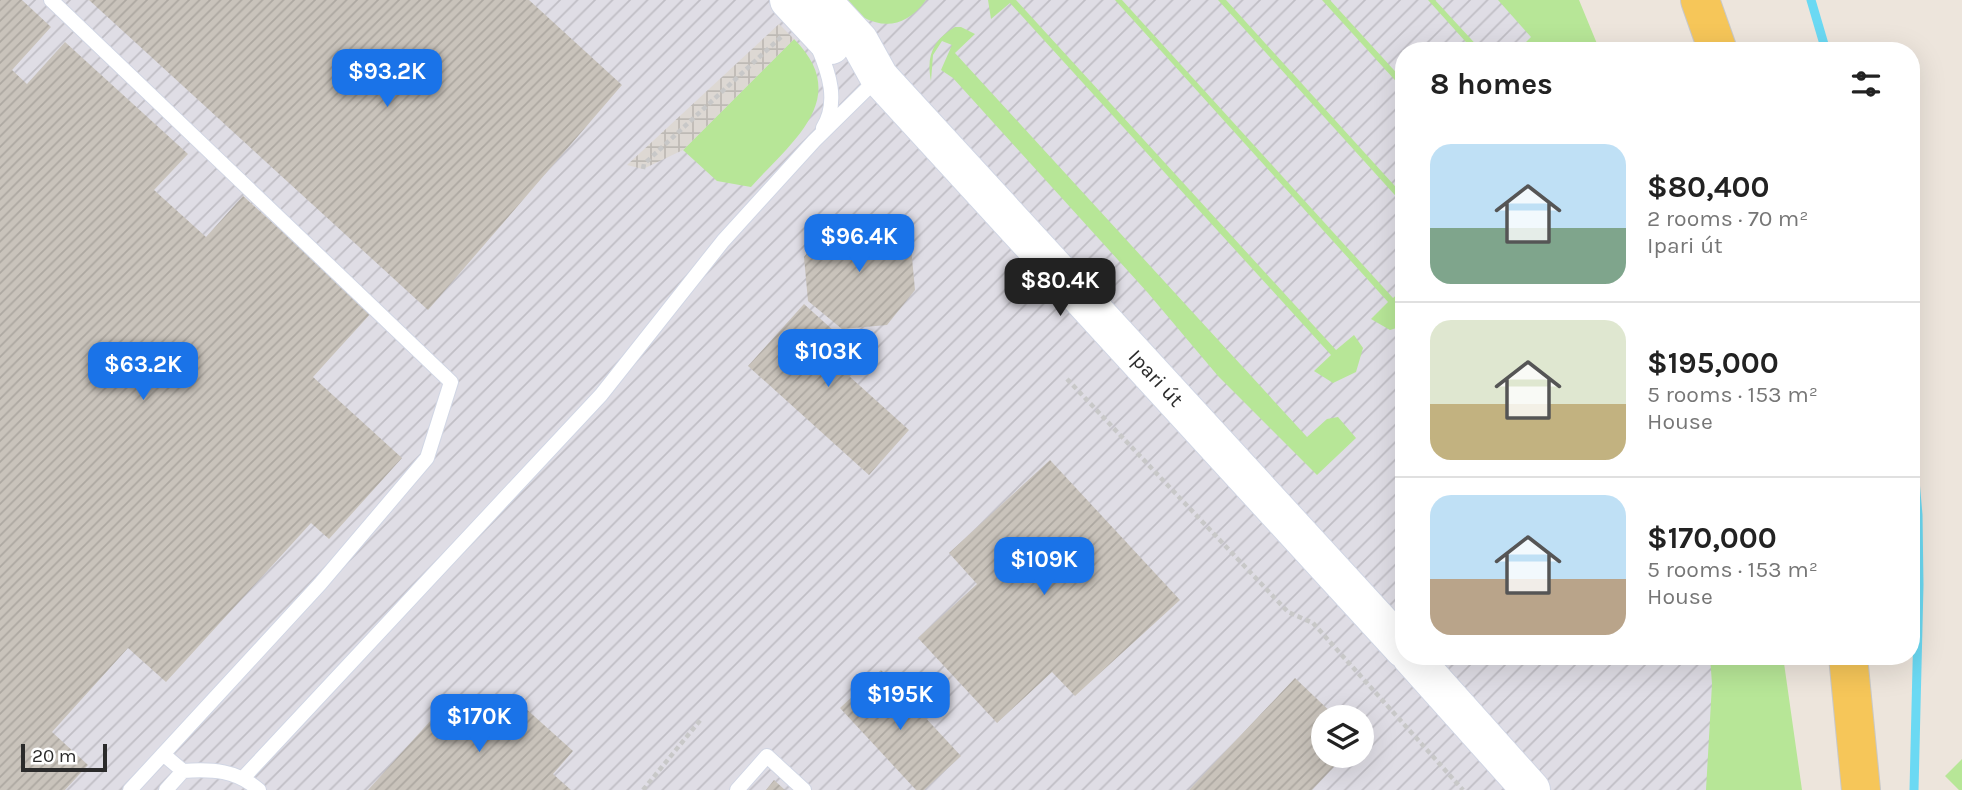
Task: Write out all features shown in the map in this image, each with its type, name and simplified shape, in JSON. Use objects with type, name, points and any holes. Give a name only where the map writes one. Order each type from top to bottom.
[{"type":"main road","points":[[1700,0],[1715,42]]},
{"type":"main road","points":[[1849,665],[1859,786]]},
{"type":"street","name":"Ipari út","points":[[800,12],[859,41],[879,77],[1395,639]]},
{"type":"street","points":[[1418,665],[1531,790]]},
{"type":"lane","points":[[51,0],[451,382],[428,458],[320,584],[130,790]]},
{"type":"lane","points":[[800,12],[823,58],[832,93],[826,122],[814,141]]},
{"type":"lane","points":[[244,777],[601,395],[723,241],[814,141],[879,77]]},
{"type":"lane","points":[[163,754],[183,771],[214,769],[244,777],[260,790]]},
{"type":"lane","points":[[737,790],[767,756],[804,790]]},
{"type":"lane","points":[[166,790],[183,771]]},
{"type":"path","points":[[643,169],[644,164],[800,12]]},
{"type":"path","points":[[1067,379],[1288,612],[1313,623],[1463,790]]},
{"type":"path","points":[[643,790],[702,718]]},
{"type":"shaded area","points":[[0,0],[1562,0],[1578,42],[1395,42],[1395,665],[1724,665],[1730,790],[0,790]]},
{"type":"shaded area","points":[[779,24],[794,39],[683,150],[643,169],[627,165]]},
{"type":"green space","points":[[838,0],[926,0],[905,20],[883,24],[860,16]]},
{"type":"green space","points":[[988,0],[1016,0],[1336,350],[1354,335],[1363,348],[1356,372],[1333,383],[1314,371],[1331,355],[1010,3],[991,19]]},
{"type":"green space","points":[[1115,0],[1122,0],[1393,298],[1395,296],[1395,328],[1390,330],[1371,319],[1388,302]]},
{"type":"green space","points":[[1218,0],[1226,0],[1395,186],[1395,195]]},
{"type":"green space","points":[[1322,0],[1330,0],[1395,71],[1395,80]]},
{"type":"green space","points":[[1428,0],[1435,0],[1474,42],[1466,42]]},
{"type":"green space","points":[[1498,0],[1579,0],[1596,42],[1526,42],[1531,37]]},
{"type":"green space","points":[[955,27],[975,34],[955,53],[1307,437],[1327,419],[1338,417],[1356,438],[1317,475],[1218,376],[1148,293],[953,78],[941,70],[952,45],[942,41],[933,55],[931,81],[933,49],[941,37]]},
{"type":"green space","points":[[794,39],[811,60],[818,81],[817,100],[810,118],[798,136],[751,187],[717,181],[683,150]]},
{"type":"green space","points":[[1711,665],[1784,665],[1802,790],[1706,790]]},
{"type":"green space","points":[[1962,759],[1962,790],[1959,790],[1945,776]]},
{"type":"building","points":[[0,0],[22,0],[51,27],[12,70],[27,84],[65,42],[188,154],[154,190],[206,237],[243,196],[372,312],[313,377],[402,458],[329,539],[311,523],[166,682],[128,648],[52,732],[88,765],[65,790],[0,790]]},
{"type":"building","points":[[89,0],[529,0],[622,85],[428,310]]},
{"type":"building","points":[[877,218],[911,247],[915,290],[887,325],[842,329],[808,301],[804,257],[832,222]]},
{"type":"building","points":[[804,304],[865,359],[849,376],[909,430],[869,475],[748,366]]},
{"type":"building","points":[[1050,460],[1180,600],[1075,696],[1052,672],[997,723],[918,638],[977,584],[949,553]]},
{"type":"building","points":[[881,670],[961,756],[924,790],[916,790],[840,708]]},
{"type":"building","points":[[1295,678],[1323,705],[1311,705],[1311,768],[1333,768],[1312,790],[1189,790]]},
{"type":"building","points":[[514,698],[573,751],[553,774],[571,790],[368,790],[450,699],[472,719],[487,703],[499,714]]},
{"type":"building","points":[[774,780],[785,790],[766,790]]},
{"type":"waterway","points":[[1811,0],[1823,42]]},
{"type":"waterway","points":[[1914,790],[1917,665]]}]
